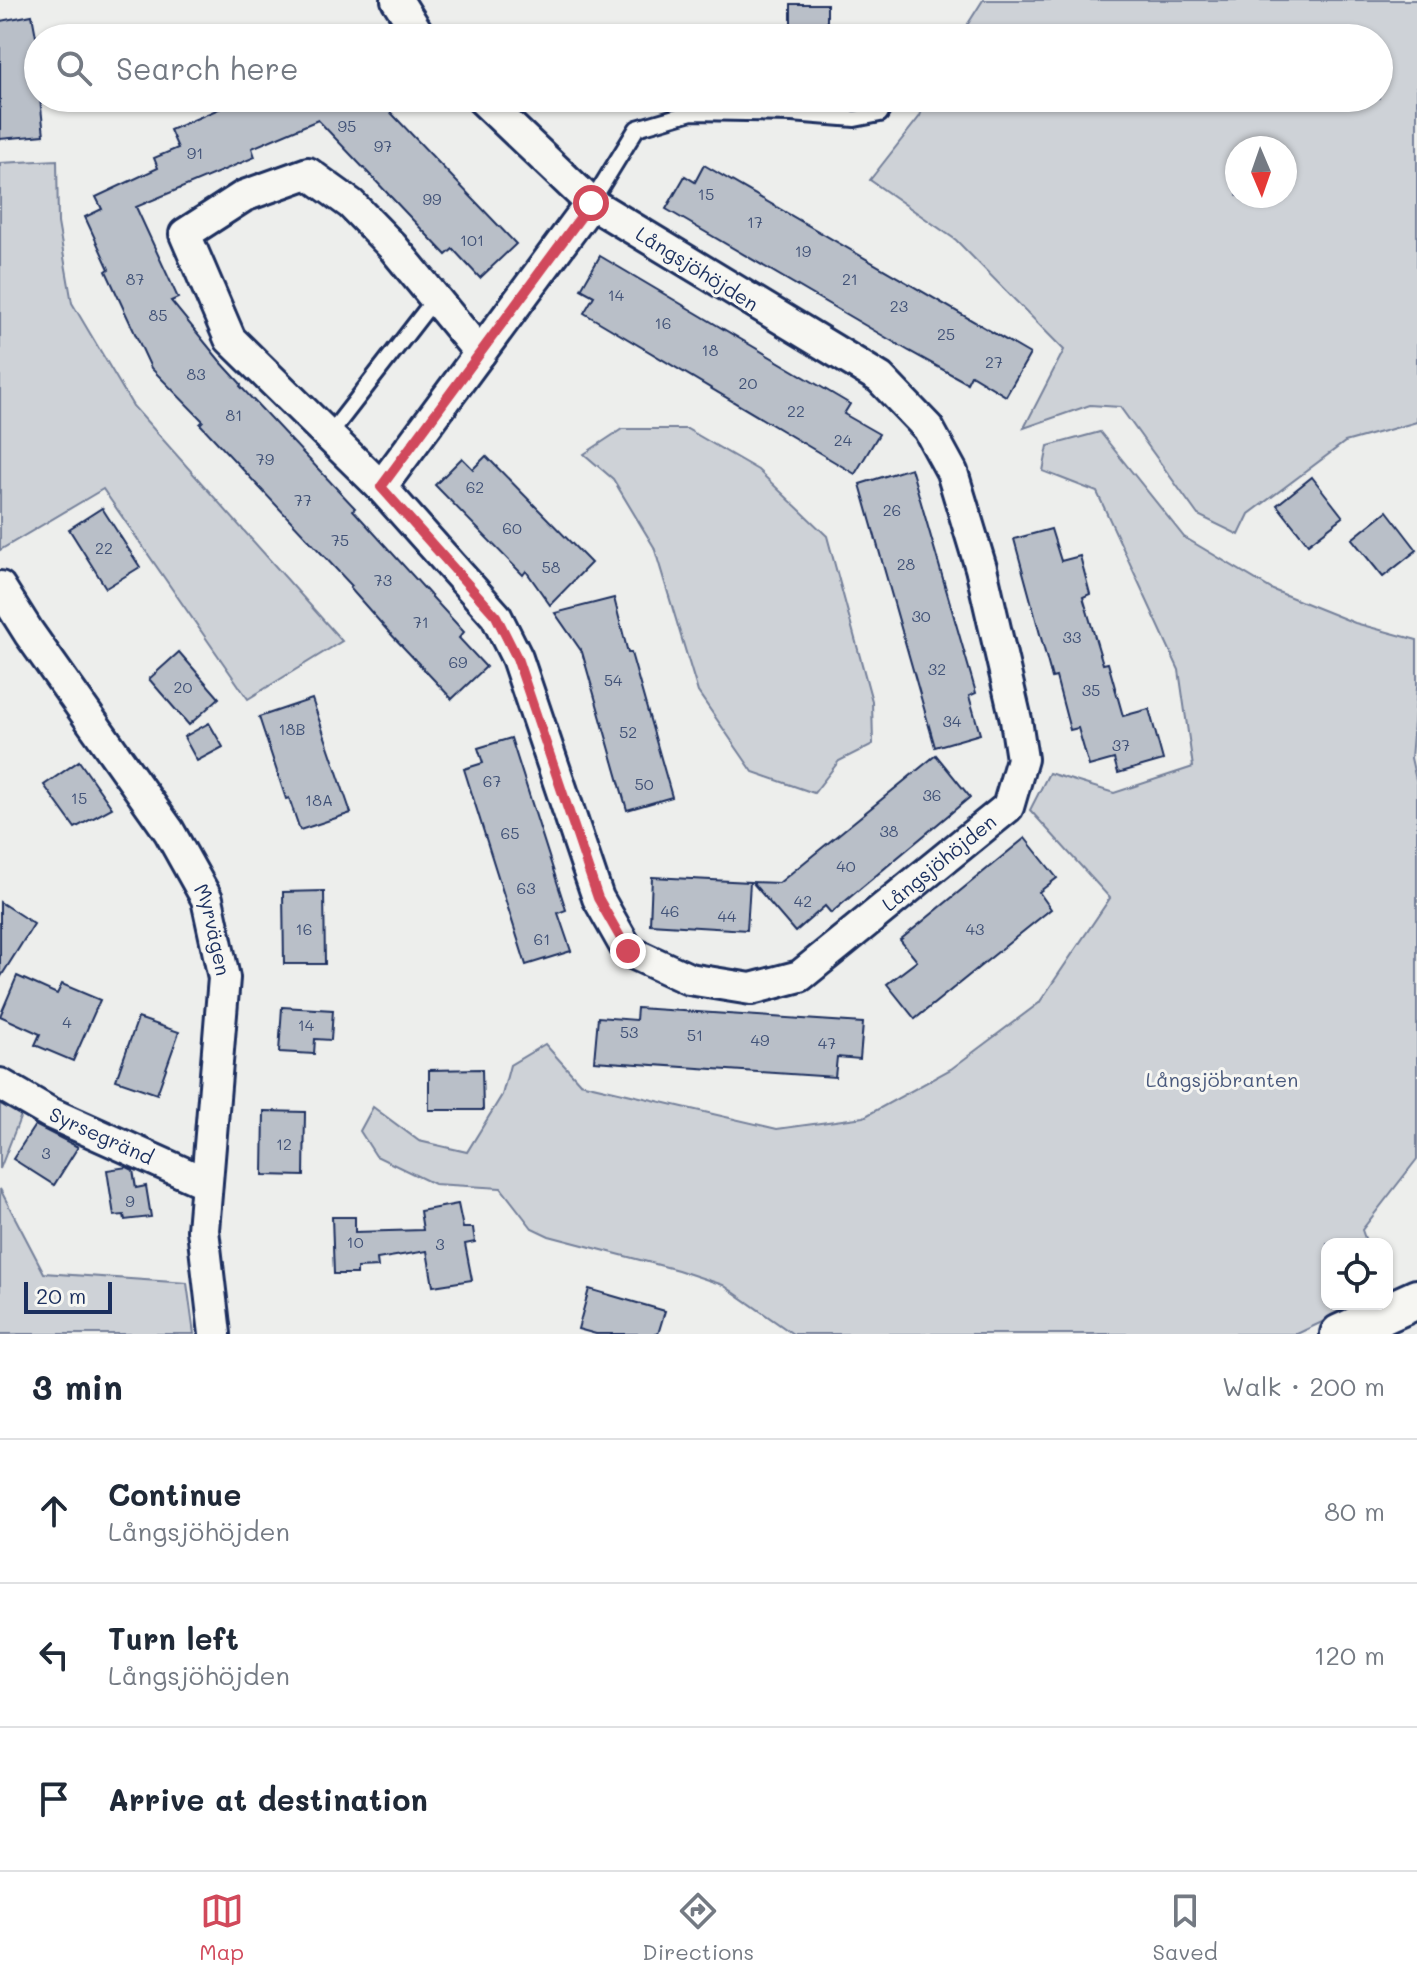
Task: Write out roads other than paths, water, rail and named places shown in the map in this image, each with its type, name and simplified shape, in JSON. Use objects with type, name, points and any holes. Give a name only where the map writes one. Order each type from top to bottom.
[{"type":"street","points":[[397,0],[412,24]]},
{"type":"street","name":"Långsjöhöjden","points":[[480,353],[392,246],[351,204],[308,173],[244,196],[185,234],[230,339],[381,487],[496,616],[517,658],[598,898],[628,951],[689,979],[751,989],[800,976],[1008,807],[1022,759],[1016,720],[981,568],[952,472],[928,428],[880,378],[591,203],[496,112]]},
{"type":"street","points":[[381,487],[591,203]]},
{"type":"street","name":"Myrvägen","points":[[0,587],[169,831],[207,899],[224,978],[203,1230],[215,1334]]},
{"type":"street","name":"Syrsegränd","points":[[0,1084],[50,1113],[206,1183]]},
{"type":"street","points":[[1349,1332],[1417,1299]]},
{"type":"lane","points":[[591,203],[637,128],[692,112],[855,119],[881,112]]},
{"type":"lane","points":[[329,435],[436,297]]},
{"type":"park label","name":"Långsjöbranten","points":[[1222,1080]]}]
